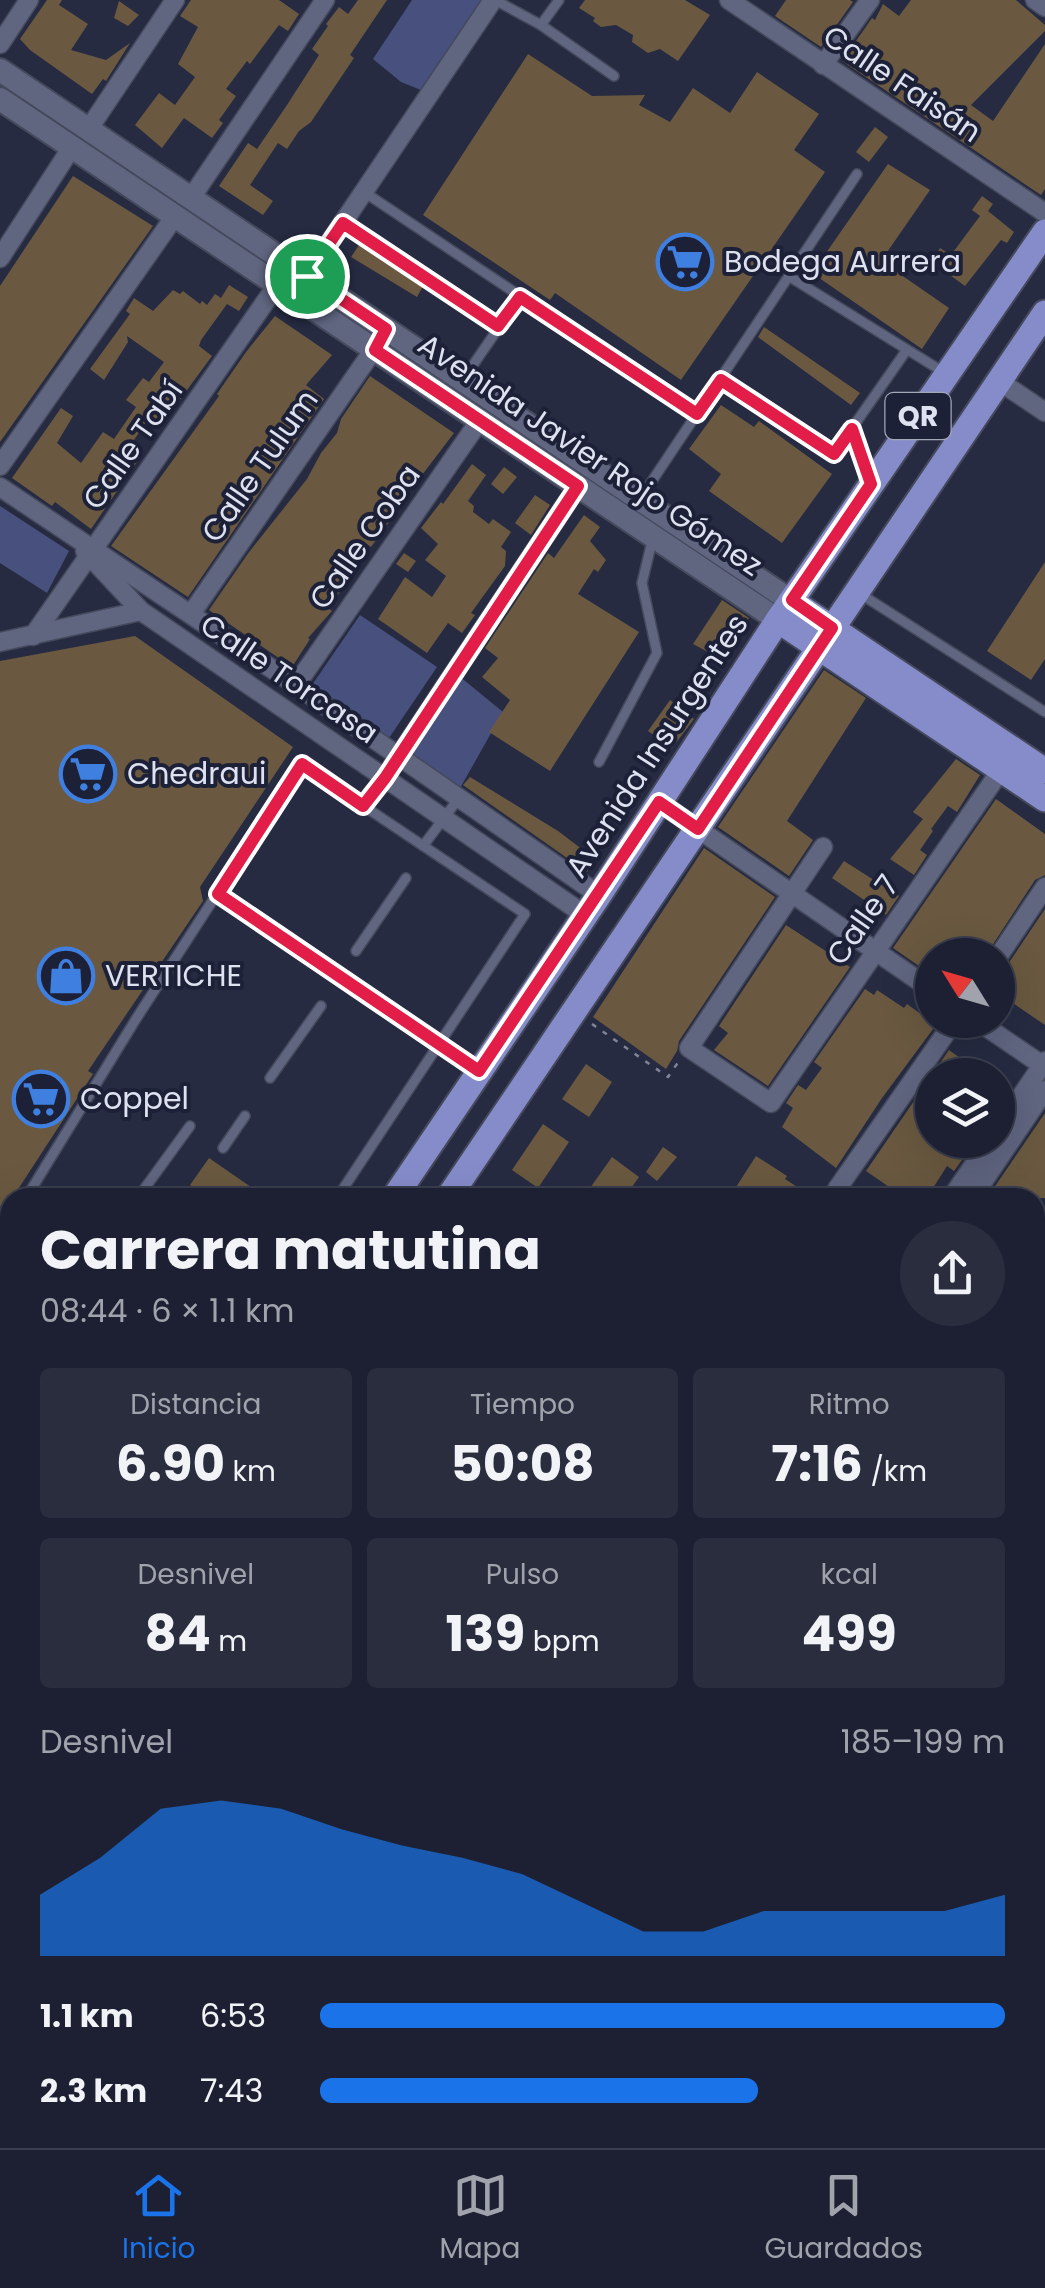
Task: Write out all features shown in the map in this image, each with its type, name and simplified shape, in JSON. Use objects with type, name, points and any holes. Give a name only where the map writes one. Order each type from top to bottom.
[{"type":"main road","name":"Avenida Javier Rojo Gómez","points":[[0,70],[13,98],[72,147],[278,285],[462,380],[640,499],[1045,799]]},
{"type":"main road","name":"Avenida Javier Rojo Gómez","points":[[13,98],[88,130],[192,198],[307,276],[480,420],[654,537],[785,610]]},
{"type":"main road","name":"Avenida Insurgentes","points":[[401,1188],[785,610],[1045,232]]},
{"type":"main road","name":"QR","points":[[455,1188],[1043,320]]},
{"type":"main road","name":"Avenida Javier Rojo Gómez","points":[[826,638],[1045,770]]},
{"type":"street","points":[[0,44],[30,0]]},
{"type":"street","points":[[88,130],[175,0]]},
{"type":"street","points":[[192,198],[325,0]]},
{"type":"street","points":[[307,276],[494,0]]},
{"type":"street","points":[[824,65],[870,0]]},
{"type":"street","points":[[1035,0],[1045,7]]},
{"type":"street","name":"Calle Faisán","points":[[741,3],[824,65],[1045,213]]},
{"type":"street","points":[[0,258],[72,147]]},
{"type":"street","points":[[0,466],[175,216]]},
{"type":"street","name":"Calle Tabí","points":[[33,636],[278,285]]},
{"type":"street","name":"Calle Tulum","points":[[191,614],[381,340]]},
{"type":"street","points":[[1000,381],[1045,412]]},
{"type":"street","name":"Calle Coba","points":[[296,685],[480,420]]},
{"type":"street","points":[[385,778],[578,486]]},
{"type":"street","name":"Calle Torcasa","points":[[0,487],[76,538],[141,611],[443,818],[592,905]]},
{"type":"street","name":"Calle Torcasa","points":[[91,553],[191,614],[459,798],[592,905]]},
{"type":"street","points":[[0,642],[141,611]]},
{"type":"street","name":"Calle 7","points":[[792,893],[688,1048],[770,1103],[1001,770]]},
{"type":"street","points":[[659,802],[915,978]]},
{"type":"street","points":[[792,893],[823,847]]},
{"type":"street","points":[[1011,938],[1045,888]]},
{"type":"street","points":[[839,1188],[942,1038]]},
{"type":"street","points":[[1004,1038],[1044,1064],[1015,1106]]},
{"type":"street","points":[[979,1188],[1045,1090]]},
{"type":"street","points":[[959,1188],[979,1158]]},
{"type":"lane","points":[[494,0],[541,25],[614,76]]},
{"type":"lane","points":[[541,25],[559,0]]},
{"type":"lane","points":[[640,499],[857,174]]},
{"type":"lane","points":[[364,192],[697,414]]},
{"type":"lane","points":[[343,223],[498,326]]},
{"type":"lane","points":[[790,276],[947,374]]},
{"type":"lane","points":[[462,380],[520,297]]},
{"type":"lane","points":[[721,380],[834,454],[906,351]]},
{"type":"lane","points":[[852,429],[871,484]]},
{"type":"lane","points":[[599,762],[657,653],[642,583],[654,537]]},
{"type":"lane","points":[[857,591],[1045,712]]},
{"type":"lane","points":[[32,1188],[136,1019],[302,764],[525,914],[344,1188]]},
{"type":"lane","points":[[363,806],[385,778]]},
{"type":"lane","points":[[424,846],[459,798]]},
{"type":"lane","points":[[356,951],[406,878]]},
{"type":"lane","points":[[218,894],[479,1071]]},
{"type":"lane","points":[[270,1078],[321,1006]]},
{"type":"lane","points":[[223,1148],[245,1116]]},
{"type":"lane","points":[[145,1188],[190,1126]]},
{"type":"path","points":[[574,1012],[668,1077]]},
{"type":"shaded area","points":[[412,0],[485,0],[421,90],[401,82],[373,59]]},
{"type":"shaded area","points":[[0,506],[69,551],[47,593],[0,563]]},
{"type":"shaded area","points":[[360,615],[437,667],[389,738],[312,685]]},
{"type":"shaded area","points":[[459,676],[503,712],[459,790],[408,753]]},
{"type":"building","points":[[47,0],[62,0],[59,5],[88,24],[71,50],[106,60],[130,43],[106,81],[103,79],[92,94],[20,39]]},
{"type":"building","points":[[191,0],[279,0],[299,14],[288,31],[279,25],[226,89],[236,96],[212,138],[184,118],[162,148],[135,125],[159,93],[175,105],[195,77],[178,64],[198,27],[180,16]]},
{"type":"building","points":[[358,0],[387,0],[311,122],[287,149],[278,143],[250,185],[273,201],[263,215],[219,186],[248,143],[257,149],[287,105],[319,55],[312,49],[326,24],[339,7],[348,14]]},
{"type":"building","points":[[585,0],[685,0],[710,15],[678,61],[660,49],[648,53],[632,42],[633,35],[616,25],[601,27],[579,8]]},
{"type":"building","points":[[786,0],[853,2],[821,47],[775,16]]},
{"type":"building","points":[[911,0],[1016,0],[1045,25],[1045,31],[971,105],[993,121],[1045,44],[1045,189],[1041,195],[842,61],[883,4],[899,16]]},
{"type":"building","points":[[119,1],[139,15],[128,26],[114,18]]},
{"type":"building","points":[[528,54],[592,96],[645,95],[639,105],[670,122],[693,88],[730,113],[757,72],[819,114],[794,150],[825,172],[681,380],[555,293],[550,300],[423,215]]},
{"type":"building","points":[[875,127],[888,137],[869,162],[856,152]]},
{"type":"building","points":[[888,164],[930,190],[881,261],[949,308],[922,349],[812,273]]},
{"type":"building","points":[[73,176],[153,226],[0,442],[0,286]]},
{"type":"building","points":[[982,196],[993,204],[988,211],[1014,232],[1007,243],[1001,240],[965,286],[932,262],[940,248],[951,255],[980,216],[972,210]]},
{"type":"building","points":[[359,245],[423,286],[417,297],[351,257]]},
{"type":"building","points":[[229,285],[248,297],[239,311],[227,304],[201,340],[199,346],[212,356],[162,424],[150,416],[128,449],[139,459],[91,529],[55,502],[52,506],[12,478],[61,408],[73,416],[57,443],[81,463],[103,432],[114,439],[136,407],[126,400],[143,378],[149,382],[164,362],[127,336],[128,342],[104,380],[90,369],[130,314],[126,311],[134,298],[153,311],[173,290],[180,294],[183,291],[207,305],[215,294],[221,298]]},
{"type":"building","points":[[275,316],[332,355],[306,385],[324,399],[188,597],[111,546]]},
{"type":"building","points":[[764,327],[860,393],[851,405],[758,337]]},
{"type":"building","points":[[370,376],[454,433],[422,475],[417,471],[402,504],[371,547],[360,539],[340,571],[350,578],[292,667],[209,610],[307,479]]},
{"type":"building","points":[[721,405],[754,427],[759,421],[832,474],[782,543],[709,491],[721,474],[689,449]]},
{"type":"building","points":[[472,464],[486,475],[468,501],[474,506],[473,512],[489,524],[493,519],[511,532],[501,547],[506,551],[505,566],[471,613],[475,615],[462,633],[448,623],[427,653],[378,619],[405,577],[432,597],[446,576],[425,560],[438,544],[421,528]]},
{"type":"building","points":[[504,467],[517,477],[503,494],[491,484]]},
{"type":"building","points":[[535,495],[550,505],[531,535],[515,523]]},
{"type":"building","points":[[584,515],[600,527],[590,541],[606,560],[598,572],[594,569],[578,594],[639,632],[550,771],[489,732],[510,700],[482,677],[498,658],[485,648],[548,553],[554,558]]},
{"type":"building","points":[[404,553],[416,561],[408,572],[396,564]]},
{"type":"building","points":[[1045,562],[1045,659],[1031,680],[987,651]]},
{"type":"building","points":[[722,600],[749,618],[721,659],[693,644]]},
{"type":"building","points":[[135,636],[293,747],[200,887],[203,901],[88,1071],[93,1074],[19,1188],[0,1188],[0,661]]},
{"type":"building","points":[[824,670],[866,698],[787,821],[813,840],[789,876],[718,827]]},
{"type":"building","points":[[670,700],[694,719],[672,748],[648,731]]},
{"type":"building","points":[[956,759],[980,775],[957,812],[948,806],[931,829],[920,850],[927,855],[914,875],[890,859],[923,819],[913,812]]},
{"type":"building","points":[[470,777],[558,831],[595,859],[587,872],[463,785]]},
{"type":"building","points":[[996,799],[1045,834],[1045,875],[1035,880],[997,938],[915,938],[915,963],[893,948]]},
{"type":"building","points":[[704,848],[775,897],[679,1041],[666,1069],[593,1017]]},
{"type":"building","points":[[844,861],[899,896],[886,915],[832,878]]},
{"type":"building","points":[[1045,909],[1045,1025],[1015,1005],[1015,954]]},
{"type":"building","points":[[786,925],[850,967],[768,1086],[714,1050],[728,1033],[719,1026]]},
{"type":"building","points":[[865,989],[874,995],[877,990],[904,1008],[907,1004],[915,1010],[915,1038],[926,1038],[836,1168],[782,1127],[793,1108],[786,1103],[798,1085],[806,1090],[822,1068],[814,1062]]},
{"type":"building","points":[[949,1050],[960,1058],[944,1058]]},
{"type":"building","points":[[586,1064],[612,1082],[589,1117],[562,1099]]},
{"type":"building","points":[[915,1100],[915,1158],[963,1158],[954,1171],[947,1166],[933,1188],[891,1188],[866,1171]]},
{"type":"building","points":[[1045,1113],[1045,1188],[994,1188]]},
{"type":"building","points":[[543,1124],[569,1142],[538,1188],[512,1170]]},
{"type":"building","points":[[663,1147],[677,1157],[657,1181],[646,1172]]},
{"type":"building","points":[[756,1156],[799,1188],[735,1188]]},
{"type":"building","points":[[612,1157],[639,1177],[631,1188],[590,1188]]},
{"type":"building","points":[[209,1158],[252,1188],[194,1188],[190,1185]]},
{"type":"place","name":"Bodega Aurrera","points":[[685,262]]},
{"type":"place","name":"Chedraui","points":[[88,774]]},
{"type":"place","name":"VERTICHE","points":[[66,976]]},
{"type":"place","name":"Coppel","points":[[41,1099]]},
{"type":"route","points":[[343,223],[498,326],[520,297],[697,414],[721,380],[834,454],[852,429],[871,484],[792,600],[832,628],[698,829],[659,802],[479,1071],[218,894],[302,764],[363,806],[578,486],[375,350],[386,329],[307,276],[343,223]]}]
